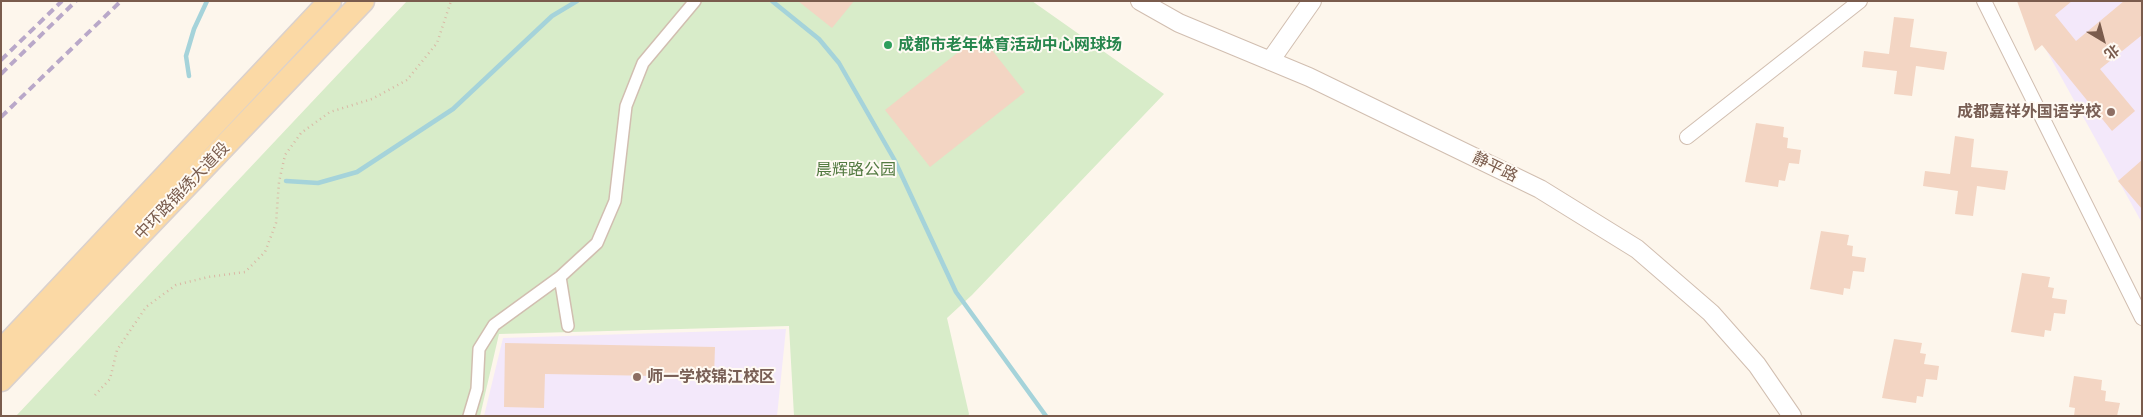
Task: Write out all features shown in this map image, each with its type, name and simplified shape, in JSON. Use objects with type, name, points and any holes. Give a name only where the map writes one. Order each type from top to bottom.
[{"type":"main road","name":"中环路锦绣大道段","points":[[1,351],[330,1]]},
{"type":"main road","name":"中环路锦绣大道段","points":[[1,380],[362,1]]},
{"type":"street","points":[[469,416],[478,389],[479,349],[494,326],[560,277],[597,243],[615,201],[626,106],[643,63],[695,1]]},
{"type":"street","name":"静平路","points":[[1140,1],[1179,23],[1309,77],[1540,189],[1637,249],[1711,313],[1757,364],[1792,416]]},
{"type":"street","points":[[1270,61],[1312,1]]},
{"type":"street","points":[[1687,137],[1860,1]]},
{"type":"street","points":[[1984,1],[2142,318]]},
{"type":"street","points":[[560,277],[568,326]]},
{"type":"path","points":[[95,394],[110,379],[117,350],[146,308],[176,285],[208,277],[245,272],[265,252],[276,223],[279,182],[285,155],[301,133],[330,112],[372,99],[407,80],[437,42],[451,1]]},
{"type":"shaded area","name":"成都嘉祥外国语学校","points":[[2019,1],[2142,1],[2142,223]]},
{"type":"shaded area","name":"师一学校锦江校区","points":[[786,329],[777,416],[484,416],[503,338]]},
{"type":"green space","name":"晨辉路公园","points":[[407,1],[1032,1],[1164,94],[972,295],[947,318],[968,416],[794,416],[789,326],[499,334],[480,416],[16,416]]},
{"type":"building","points":[[798,1],[854,1],[832,28]]},
{"type":"building","points":[[2017,1],[2072,1],[2055,15],[2076,41],[2124,1],[2142,1],[2142,35],[2100,69],[2135,111],[2112,131],[2042,45],[2035,51]]},
{"type":"building","points":[[1894,17],[1914,19],[1910,47],[1947,52],[1944,70],[1916,66],[1912,96],[1894,94],[1897,71],[1862,67],[1864,51],[1889,54]]},
{"type":"building","points":[[980,35],[1025,92],[930,167],[885,110]]},
{"type":"building","points":[[1756,123],[1784,127],[1783,137],[1788,138],[1787,148],[1801,150],[1799,164],[1789,163],[1785,181],[1779,180],[1778,187],[1745,182]]},
{"type":"building","points":[[1955,136],[1974,139],[1971,167],[2008,171],[2005,190],[1977,186],[1973,216],[1955,214],[1958,191],[1923,186],[1925,171],[1950,174]]},
{"type":"building","points":[[2142,160],[2142,209],[2118,181]]},
{"type":"building","points":[[1821,231],[1849,235],[1847,245],[1853,246],[1852,256],[1866,258],[1864,272],[1853,271],[1850,289],[1844,288],[1843,295],[1810,289]]},
{"type":"building","points":[[2022,273],[2050,277],[2048,287],[2054,288],[2052,298],[2067,300],[2065,314],[2054,313],[2051,331],[2045,330],[2044,337],[2011,332]]},
{"type":"building","points":[[1894,339],[1922,343],[1920,353],[1926,354],[1924,364],[1939,366],[1937,380],[1926,379],[1923,397],[1917,396],[1916,403],[1882,398]]},
{"type":"building","points":[[505,343],[715,347],[714,377],[545,374],[544,408],[504,407]]},
{"type":"building","points":[[2074,376],[2102,380],[2101,390],[2106,391],[2105,401],[2120,403],[2117,416],[2074,416],[2075,408],[2069,407]]},
{"type":"waterway","points":[[189,76],[186,56],[194,29],[207,1]]},
{"type":"waterway","points":[[286,181],[318,183],[357,172],[453,109],[552,16],[577,1]]},
{"type":"waterway","points":[[772,1],[819,39],[839,63],[894,159],[956,292],[1046,416]]},
{"type":"railway","points":[[1,60],[62,1]]},
{"type":"railway","points":[[1,74],[76,1]]},
{"type":"railway","points":[[1,117],[121,1]]},
{"type":"place","name":"成都市老年体育活动中心网球场","points":[[888,45]]},
{"type":"place","name":"成都嘉祥外国语学校","points":[[2111,112]]},
{"type":"place","name":"师一学校锦江校区","points":[[637,377]]}]
